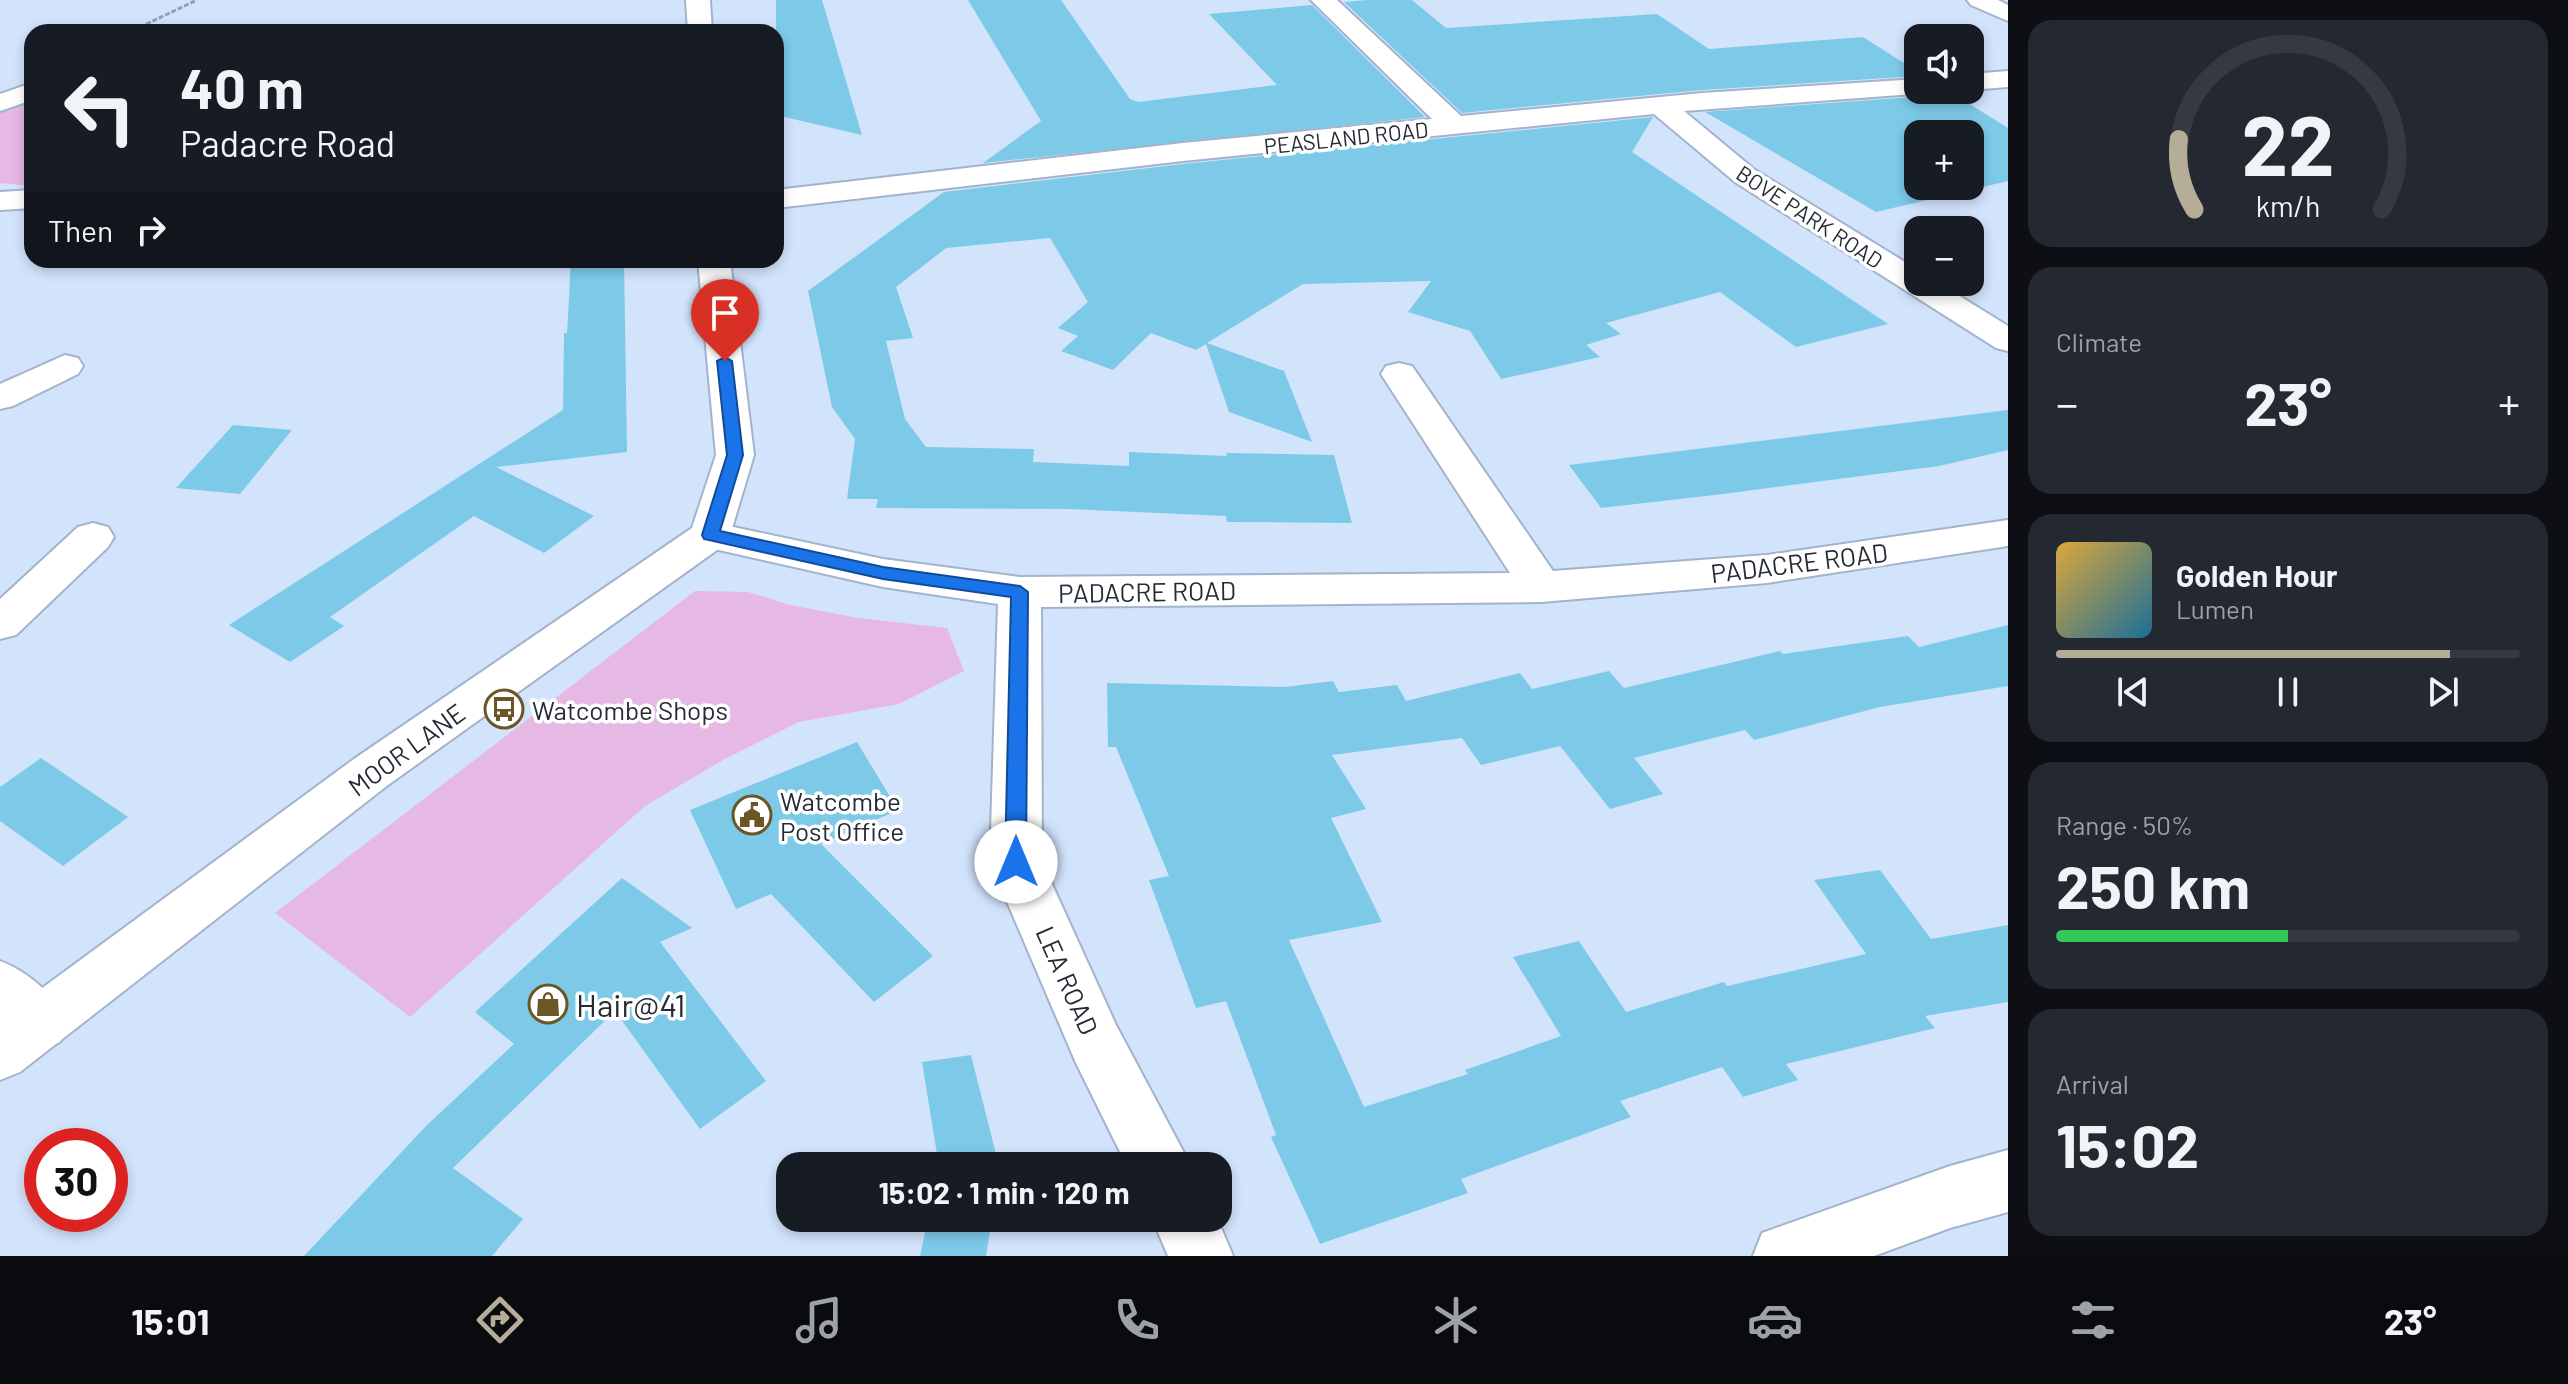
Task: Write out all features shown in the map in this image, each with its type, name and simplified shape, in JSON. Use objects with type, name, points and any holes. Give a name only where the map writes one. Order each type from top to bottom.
[{"type":"street","points":[[698,0],[700,24]]},
{"type":"street","points":[[1323,0],[1455,126]]},
{"type":"street","points":[[1979,0],[2008,14]]},
{"type":"street","points":[[1984,81],[2008,79]]},
{"type":"street","name":"PEASLAND ROAD","points":[[784,198],[906,182],[1660,105],[1904,88]]},
{"type":"street","points":[[0,103],[24,94]]},
{"type":"street","name":"BOVE PARK ROAD","points":[[1660,105],[1745,176],[2008,341]]},
{"type":"street","points":[[0,201],[24,200]]},
{"type":"street","points":[[710,535],[735,455],[715,268]]},
{"type":"street","points":[[0,398],[65,366]]},
{"type":"street","points":[[1399,374],[1541,587]]},
{"type":"street","name":"PADACRE ROAD","points":[[710,535],[883,573],[1020,592],[1541,587],[1767,569],[2008,533]]},
{"type":"street","name":"MOOR LANE","points":[[20,1038],[371,772],[710,535]]},
{"type":"street","points":[[0,624],[93,537]]},
{"type":"street","name":"LEA ROAD","points":[[1020,592],[1016,862],[1096,1044],[1153,1152]]},
{"type":"street","points":[[0,986],[20,1038]]},
{"type":"street","points":[[1785,1256],[1950,1197],[2008,1181]]},
{"type":"street","points":[[1190,1232],[1201,1256]]},
{"type":"path","points":[[146,24],[197,0]]},
{"type":"shaded area","points":[[24,100],[24,185],[0,183],[0,110]]},
{"type":"shaded area","points":[[695,591],[748,592],[790,605],[858,618],[947,628],[964,671],[899,704],[799,722],[723,760],[645,806],[410,1017],[275,913]]},
{"type":"building","points":[[776,0],[822,0],[862,135],[784,117],[784,24],[776,24]]},
{"type":"building","points":[[968,0],[1061,0],[1130,99],[1138,102],[1277,85],[1209,14],[1312,5],[1425,117],[983,163],[1041,121]]},
{"type":"building","points":[[1412,0],[1446,28],[1657,14],[1709,49],[1863,37],[1904,63],[1904,77],[1702,90],[1462,113],[1344,2]]},
{"type":"building","points":[[1904,98],[1904,104],[1969,104],[2008,128],[2008,181],[1984,187],[1984,120],[1904,120],[1904,200],[1927,200],[1876,212],[1705,112]]},
{"type":"building","points":[[1653,117],[1632,152],[1888,324],[1796,347],[1720,292],[1606,323],[1621,334],[1586,345],[1600,357],[1501,379],[1470,331],[1408,312],[1431,281],[1303,284],[1207,343],[1284,371],[1312,442],[1229,412],[1206,344],[1196,350],[1151,333],[1113,370],[1061,351],[1078,336],[1058,328],[1088,302],[1050,238],[946,248],[896,287],[913,338],[886,341],[905,419],[926,447],[1034,449],[1033,462],[1129,466],[1129,452],[1227,456],[1226,453],[1334,455],[1352,523],[1227,522],[1226,516],[1069,509],[876,508],[878,499],[847,499],[855,439],[832,407],[808,291],[944,192],[1183,164]]},
{"type":"building","points":[[571,268],[624,268],[627,452],[496,467],[594,516],[544,553],[474,516],[330,617],[344,626],[290,662],[229,625],[563,410],[564,333],[567,333]]},
{"type":"building","points":[[2008,410],[2008,450],[1939,466],[1723,494],[1601,508],[1569,465]]},
{"type":"building","points":[[233,425],[292,430],[240,494],[176,488]]},
{"type":"building","points":[[2008,625],[2008,686],[1880,707],[1754,740],[1745,730],[1634,758],[1663,794],[1610,809],[1560,746],[1481,765],[1462,738],[1332,755],[1366,809],[1331,818],[1382,922],[1289,940],[1364,1107],[1468,1074],[1465,1070],[1561,1036],[1513,957],[1579,941],[1626,1012],[1724,982],[1727,986],[1866,954],[1814,880],[1880,870],[1931,939],[2008,925],[2008,1002],[1925,1016],[1935,1028],[1786,1064],[1798,1080],[1743,1097],[1722,1067],[1620,1101],[1631,1117],[1461,1179],[1468,1193],[1320,1244],[1271,1137],[1276,1135],[1226,1001],[1196,1008],[1149,880],[1169,876],[1116,747],[1108,747],[1107,683],[1285,687],[1333,681],[1339,692],[1397,685],[1406,701],[1520,673],[1532,689],[1609,671],[1624,688],[1780,651],[1783,654],[1908,636],[1919,647]]},
{"type":"building","points":[[857,742],[898,810],[821,844],[933,956],[874,1002],[771,894],[736,909],[690,810]]},
{"type":"building","points":[[41,758],[128,817],[63,866],[0,821],[0,787]]},
{"type":"building","points":[[622,878],[692,928],[660,942],[766,1081],[700,1129],[615,1011],[453,1168],[523,1219],[492,1256],[304,1256],[427,1125],[514,1044],[475,1012]]},
{"type":"building","points":[[971,1055],[995,1152],[937,1152],[922,1062]]},
{"type":"building","points":[[925,1232],[990,1232],[986,1256],[920,1256]]},
{"type":"place","name":"Watcombe Shops","points":[[504,709]]},
{"type":"place","name":"Watcombe Post Office","points":[[752,815]]},
{"type":"place","name":"Hair@41","points":[[548,1004]]},
{"type":"route","points":[[725,361],[735,455],[710,535],[883,573],[1020,592],[1016,657],[1016,862]]}]
